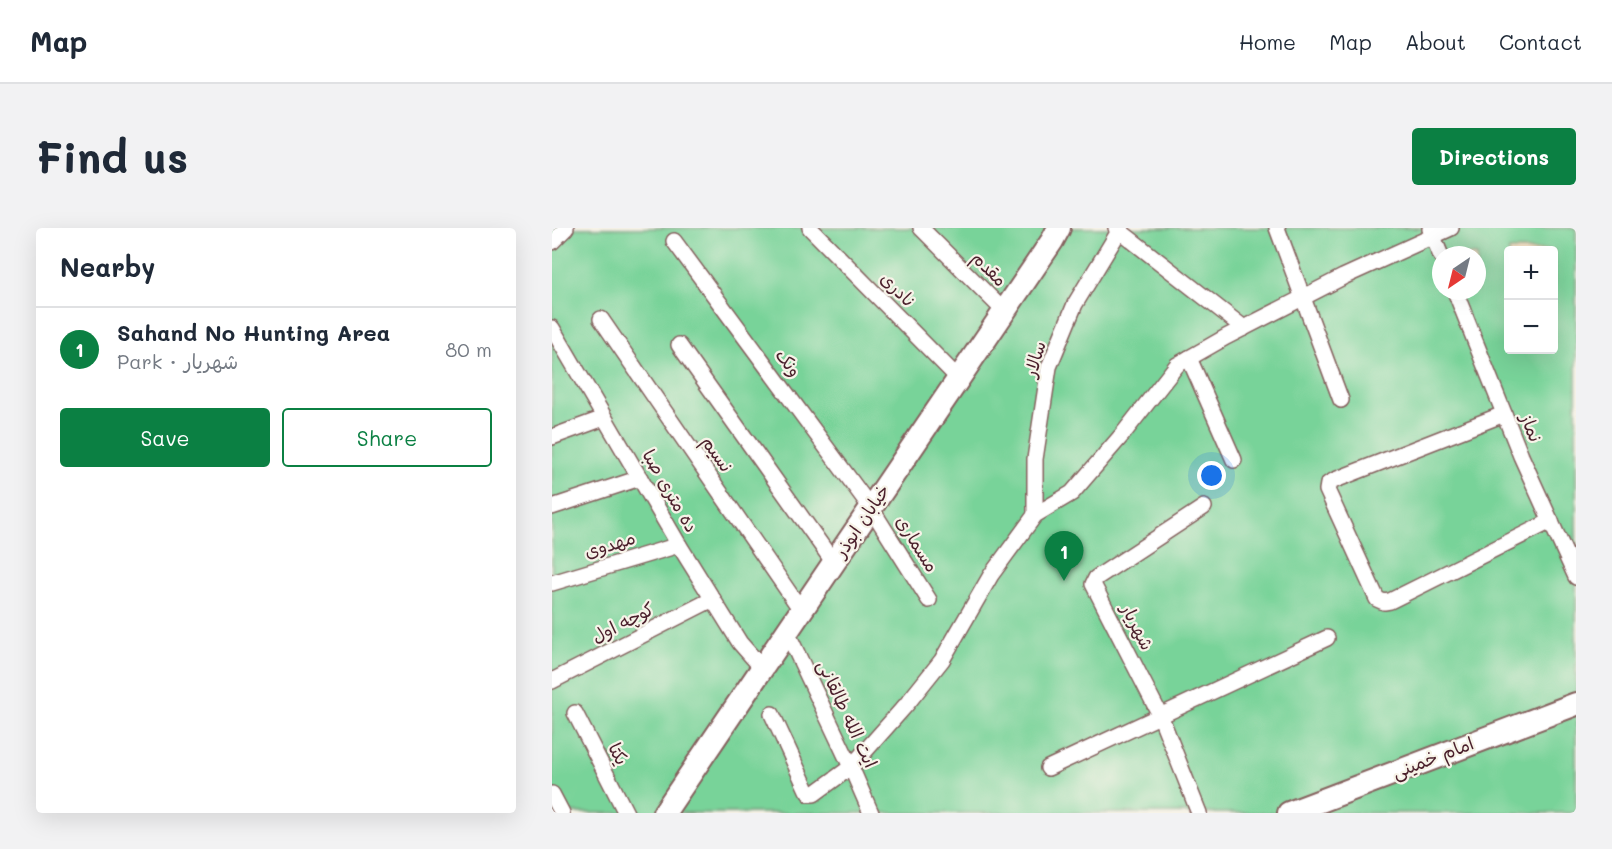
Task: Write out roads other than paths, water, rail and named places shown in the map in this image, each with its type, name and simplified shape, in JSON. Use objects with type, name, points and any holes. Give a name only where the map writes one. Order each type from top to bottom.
[{"type":"main road","name":"خیابان ابوذر","points":[[664,813],[1005,312],[1059,228]]},
{"type":"main road","name":"امام خمینی","points":[[1289,813],[1576,704]]},
{"type":"street","points":[[552,242],[566,228]]},
{"type":"street","name":"نادری","points":[[810,228],[959,379]]},
{"type":"street","name":"مقدم","points":[[921,228],[1005,312]]},
{"type":"street","points":[[1277,228],[1341,400]]},
{"type":"street","points":[[772,714],[807,790],[810,794],[814,794],[851,767],[906,705],[942,660],[991,575],[1035,515],[1072,493],[1122,435],[1177,365],[1431,232],[1451,228]]},
{"type":"street","points":[[1119,229],[1244,328]]},
{"type":"street","name":"سالار","points":[[1035,515],[1035,459],[1049,367],[1075,304],[1119,229]]},
{"type":"street","points":[[1431,232],[1437,246]]},
{"type":"street","name":"ونک","points":[[674,241],[871,507]]},
{"type":"street","name":"نماز","points":[[1459,300],[1504,414],[1576,577]]},
{"type":"street","name":"نسیم","points":[[601,319],[801,610]]},
{"type":"street","name":"ده متری صبا","points":[[552,328],[558,351],[604,418],[740,644],[762,668]]},
{"type":"street","points":[[679,345],[834,563]]},
{"type":"street","points":[[1190,358],[1234,460]]},
{"type":"street","points":[[1504,414],[1335,480],[1328,484],[1327,490],[1377,599],[1383,602],[1390,601],[1551,521]]},
{"type":"street","points":[[552,436],[604,418]]},
{"type":"street","points":[[552,507],[640,478]]},
{"type":"street","name":"مسماری","points":[[871,507],[929,600]]},
{"type":"street","name":"شهریار","points":[[1199,813],[1160,716],[1093,584],[1096,578],[1204,507]]},
{"type":"street","name":"مهدوی","points":[[552,583],[679,545]]},
{"type":"street","name":"کوچه اول","points":[[552,681],[713,599]]},
{"type":"street","name":"ایت الله طالقانی","points":[[787,632],[871,813]]},
{"type":"street","points":[[1048,768],[1327,638]]},
{"type":"street","name":"یکتا","points":[[575,713],[626,813]]},
{"type":"street","points":[[552,794],[562,813]]},
{"type":"place","name":"Sahand No Hunting Area","points":[[1064,581]]}]
